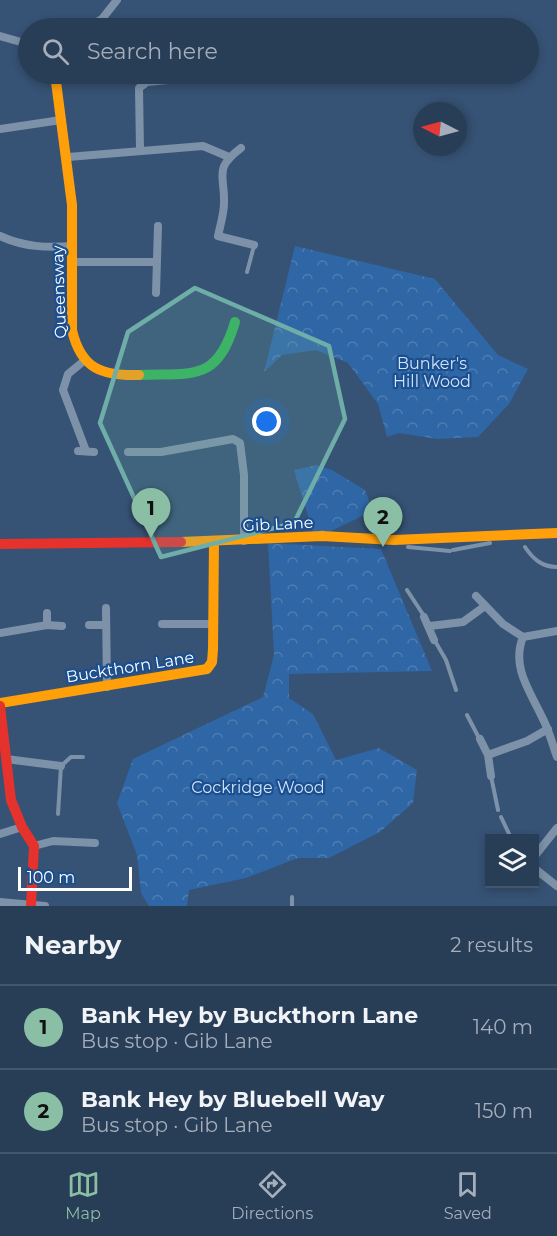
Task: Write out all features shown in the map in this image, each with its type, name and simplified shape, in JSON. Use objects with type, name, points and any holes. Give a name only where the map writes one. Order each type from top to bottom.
[{"type":"street","points":[[103,18],[117,0]]},
{"type":"street","points":[[0,36],[18,41]]},
{"type":"street","name":"Queensway","points":[[57,84],[68,157],[73,246],[73,340],[85,360]]},
{"type":"street","points":[[140,150],[139,88],[144,84]]},
{"type":"street","points":[[0,129],[61,120]]},
{"type":"street","points":[[68,157],[203,146],[229,157]]},
{"type":"street","points":[[241,148],[229,157],[221,172],[224,203],[218,236],[254,245]]},
{"type":"street","points":[[156,292],[158,226]]},
{"type":"street","points":[[0,236],[15,243],[43,248],[73,246]]},
{"type":"street","points":[[73,262],[157,262]]},
{"type":"street","points":[[86,451],[63,390],[68,374],[85,360],[96,369],[114,375],[198,372],[211,367],[219,359],[227,346],[235,322]]},
{"type":"street","points":[[128,452],[161,452],[233,439],[240,443],[244,475],[244,541]]},
{"type":"street","name":"Gib Lane","points":[[0,544],[244,541],[322,536],[469,544],[557,533]]},
{"type":"street","name":"Buckthorn Lane","points":[[0,704],[207,669],[212,662],[214,541]]},
{"type":"street","points":[[476,596],[503,624],[523,638],[557,631]]},
{"type":"street","points":[[430,626],[463,622],[485,606]]},
{"type":"street","points":[[106,608],[107,687]]},
{"type":"street","points":[[47,613],[47,625]]},
{"type":"street","points":[[424,617],[430,626],[434,640]]},
{"type":"street","points":[[162,624],[214,624]]},
{"type":"street","points":[[0,633],[47,625],[62,626]]},
{"type":"street","points":[[88,625],[106,625]]},
{"type":"street","points":[[523,638],[519,653],[521,673],[548,729],[557,757]]},
{"type":"street","points":[[0,704],[6,759],[3,772],[22,827],[34,846],[31,905]]},
{"type":"street","points":[[488,755],[527,741],[548,729]]},
{"type":"street","points":[[480,739],[488,755],[491,776]]},
{"type":"street","points":[[6,759],[61,766]]},
{"type":"street","points":[[0,834],[22,827]]},
{"type":"street","points":[[539,850],[557,828]]},
{"type":"street","points":[[34,846],[53,841],[95,843]]},
{"type":"street","points":[[539,872],[557,886]]},
{"type":"street","points":[[0,902],[45,906]]},
{"type":"lane","points":[[247,272],[254,245]]},
{"type":"lane","points":[[408,547],[437,543],[451,550],[469,544],[490,543]]},
{"type":"lane","points":[[525,548],[542,564],[557,567]]},
{"type":"lane","points":[[407,590],[424,617]]},
{"type":"lane","points":[[434,640],[446,660],[456,690]]},
{"type":"lane","points":[[467,715],[480,739]]},
{"type":"lane","points":[[58,814],[61,766],[71,757],[83,757]]},
{"type":"lane","points":[[491,776],[498,810]]},
{"type":"lane","points":[[501,817],[509,834]]},
{"type":"lane","points":[[292,897],[292,906]]},
{"type":"highlighted area","points":[[195,288],[329,346],[345,419],[294,523],[161,557],[100,423],[128,332]]},
{"type":"green space","name":"Bunker's Hill Wood","points":[[295,246],[435,279],[498,355],[528,369],[509,404],[478,437],[437,439],[399,433],[387,437],[378,404],[348,363],[316,350],[282,355],[264,372]]},
{"type":"green space","points":[[316,465],[332,470],[365,490],[373,511],[331,531],[313,532],[294,470]]},
{"type":"green space","name":"Cockridge Wood","points":[[268,543],[381,549],[432,671],[289,674],[289,698],[313,714],[336,760],[379,748],[417,770],[413,803],[380,832],[329,858],[298,858],[246,878],[189,890],[187,906],[149,906],[141,893],[137,855],[117,803],[133,759],[263,697],[274,655]]},
{"type":"traffic: fast","points":[[139,375],[189,373],[211,365],[228,341],[235,322]]},
{"type":"traffic: slow","points":[[56,84],[72,205],[72,330],[81,354],[95,368],[114,374],[139,375]]},
{"type":"traffic: slow","points":[[181,542],[322,536],[394,540],[557,533]]},
{"type":"traffic: slow","points":[[0,703],[207,669],[212,662],[213,649],[214,541]]},
{"type":"traffic: jam","points":[[0,544],[181,542]]},
{"type":"traffic: jam","points":[[0,706],[11,800],[22,827],[34,846],[31,905]]},
{"type":"place","name":"Bank Hey by Buckthorn Lane","points":[[151,538]]},
{"type":"place","name":"Bank Hey by Bluebell Way","points":[[383,547]]}]
